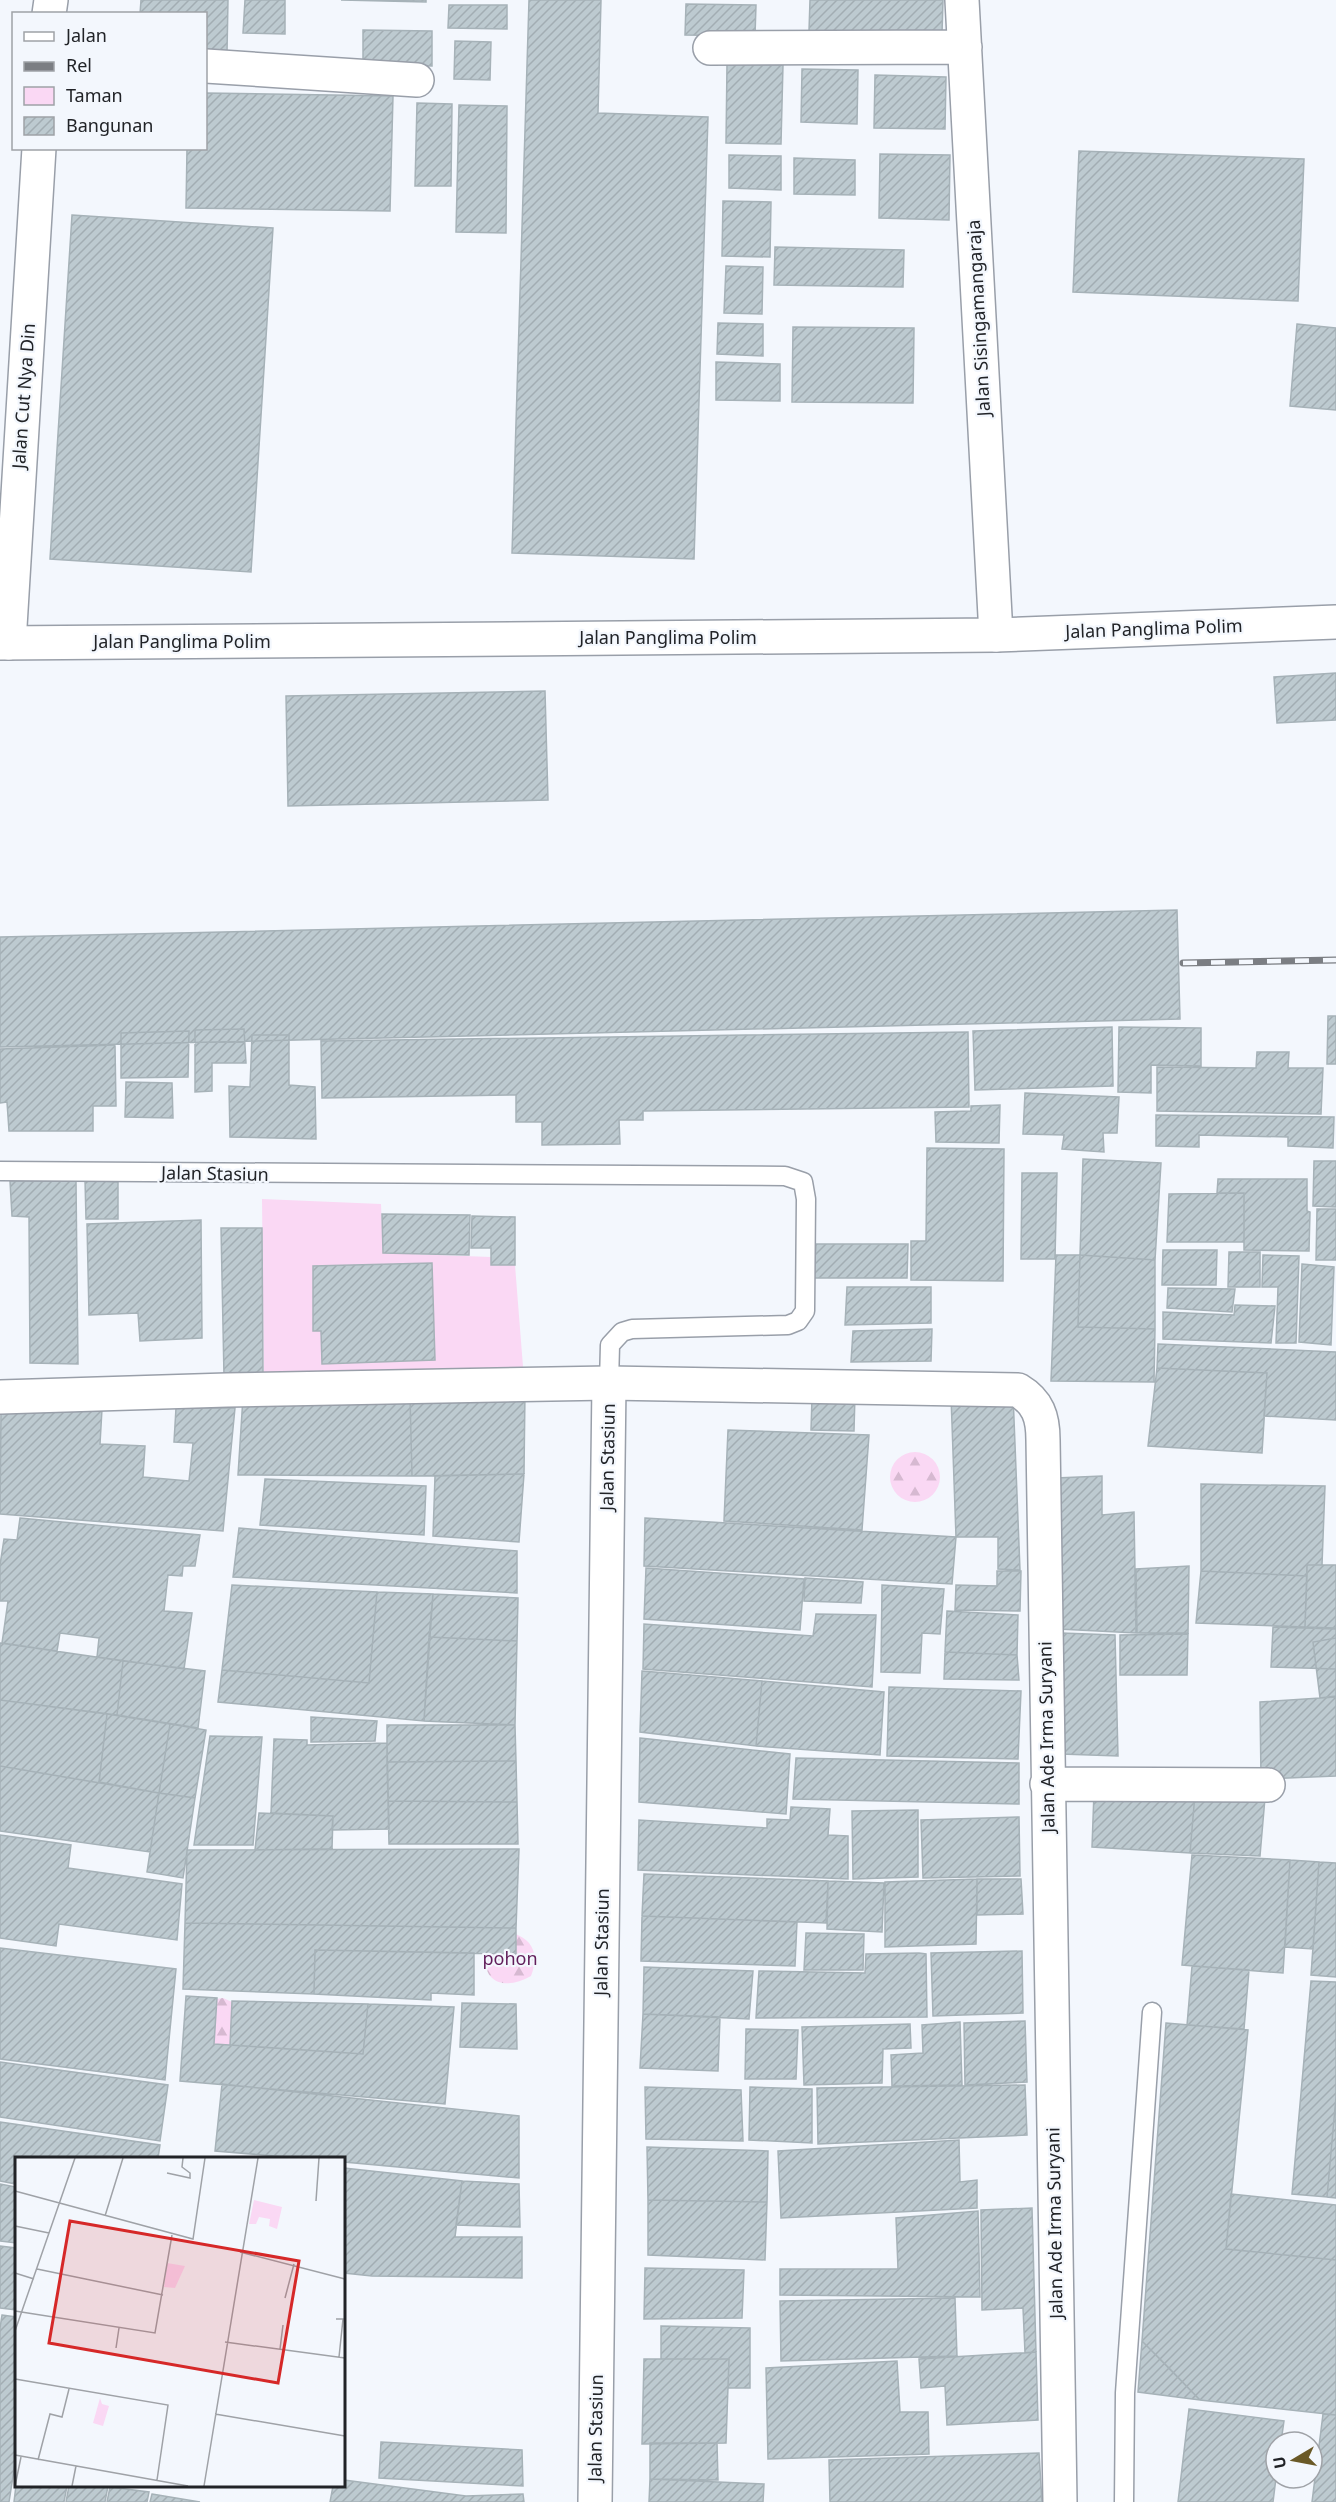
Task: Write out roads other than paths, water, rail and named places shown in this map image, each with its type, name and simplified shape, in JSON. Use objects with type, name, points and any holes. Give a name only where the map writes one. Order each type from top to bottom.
[{"type":"street","name":"Jalan Sisingamangaraja","points":[[962,0],[996,635]]},
{"type":"street","points":[[710,48],[964,46]]},
{"type":"street","points":[[207,66],[417,80]]},
{"type":"street","name":"Jalan Cut Nya Din","points":[[4,643],[39,150]]},
{"type":"street","name":"Jalan Panglima Polim","points":[[4,643],[996,635],[1336,622]]},
{"type":"street","name":"Jalan Ade Irma Suryani","points":[[0,1397],[226,1390],[609,1383],[1018,1390],[1030,1398],[1043,1423],[1060,2502]]},
{"type":"street","name":"Jalan Stasiun","points":[[595,2502],[609,1383]]},
{"type":"street","points":[[1047,1784],[1268,1785]]},
{"type":"lane","name":"Jalan Stasiun","points":[[0,1171],[785,1176],[803,1182],[806,1199],[805,1311],[798,1321],[788,1325],[632,1329],[622,1332],[610,1345],[609,1383]]},
{"type":"lane","points":[[1124,2502],[1125,2393],[1152,2012]]},
{"type":"railway","points":[[1183,963],[1336,960]]},
{"type":"park label","name":"pohon","points":[[510,1959]]}]
